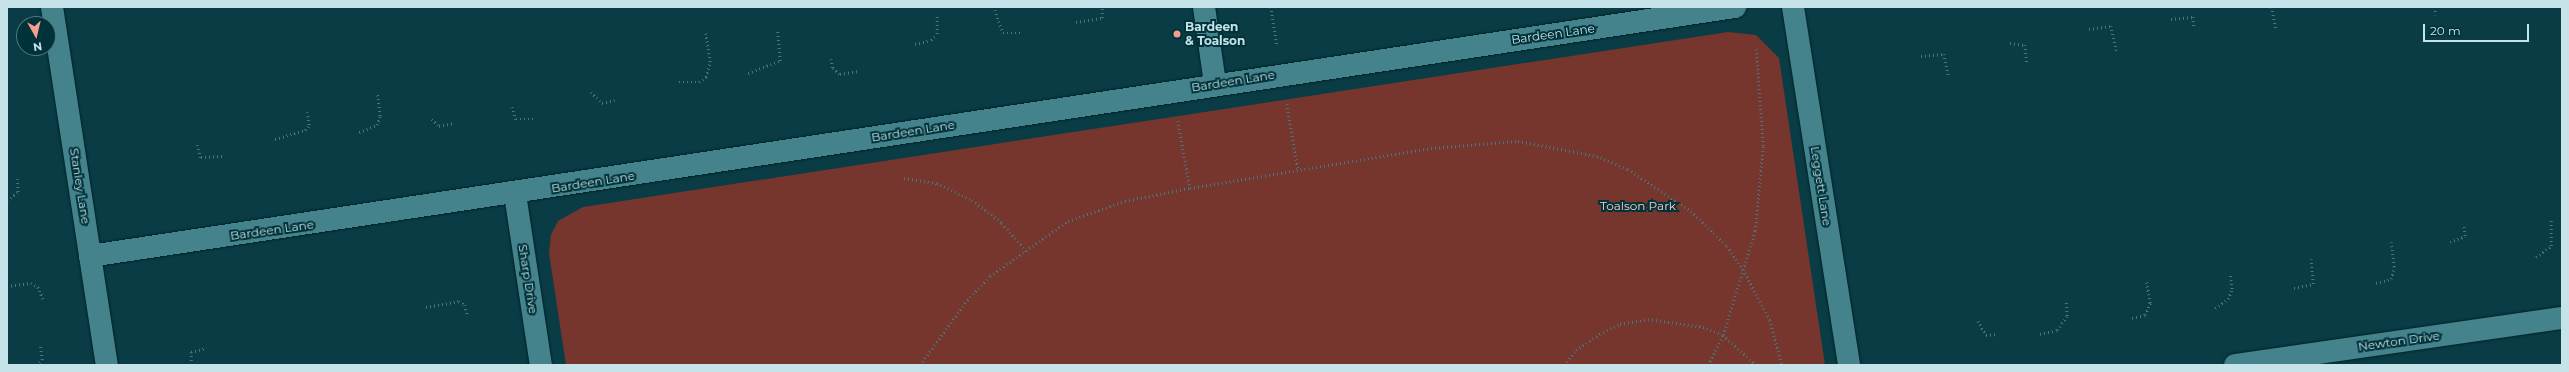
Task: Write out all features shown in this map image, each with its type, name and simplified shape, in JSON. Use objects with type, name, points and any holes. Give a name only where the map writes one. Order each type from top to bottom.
[{"type":"street","name":"Stanley Lane","points":[[52,7],[107,365]]},
{"type":"street","points":[[1204,7],[1215,83]]},
{"type":"street","name":"Bardeen Lane","points":[[90,256],[515,194],[1215,83],[1735,7]]},
{"type":"street","name":"Leggett Lane","points":[[1793,7],[1849,365]]},
{"type":"street","name":"Sharp Drive","points":[[515,194],[541,365]]},
{"type":"street","name":"Newton Drive","points":[[2235,365],[2562,318]]},
{"type":"path","points":[[1076,22],[1102,18],[1102,7]]},
{"type":"path","points":[[1271,7],[1278,52]]},
{"type":"path","points":[[2272,7],[2276,30]]},
{"type":"path","points":[[2435,7],[2436,15]]},
{"type":"path","points":[[995,10],[1003,33],[1020,33]]},
{"type":"path","points":[[915,44],[931,40],[937,34],[937,15]]},
{"type":"path","points":[[2171,19],[2193,17],[2194,26]]},
{"type":"path","points":[[2089,29],[2111,26],[2117,52]]},
{"type":"path","points":[[748,73],[780,61],[777,29]]},
{"type":"path","points":[[679,82],[699,82],[706,77],[710,62],[705,31]]},
{"type":"path","points":[[2010,43],[2025,45],[2027,64]]},
{"type":"path","points":[[1708,365],[1723,335],[1745,273],[1755,231],[1763,146],[1756,48]]},
{"type":"path","points":[[1921,56],[1944,54],[1949,77]]},
{"type":"path","points":[[831,59],[833,68],[840,74],[859,71]]},
{"type":"path","points":[[359,132],[378,125],[380,116],[377,92]]},
{"type":"path","points":[[591,92],[602,103],[615,100]]},
{"type":"path","points":[[1286,102],[1298,169]]},
{"type":"path","points":[[512,107],[516,119],[534,119]]},
{"type":"path","points":[[276,139],[305,130],[309,126],[307,112]]},
{"type":"path","points":[[1178,116],[1190,188]]},
{"type":"path","points":[[432,119],[440,126],[454,123]]},
{"type":"path","points":[[920,365],[967,300],[990,276],[1068,221],[1125,201],[1190,188],[1298,169],[1476,143],[1518,141],[1597,156],[1628,169],[1691,211],[1727,246],[1745,273],[1770,320],[1782,365]]},
{"type":"path","points":[[197,145],[201,157],[222,156]]},
{"type":"path","points":[[904,178],[937,183],[972,200],[1002,223],[1026,251]]},
{"type":"path","points":[[7,200],[18,192],[17,179]]},
{"type":"path","points":[[2536,257],[2551,246],[2551,220]]},
{"type":"path","points":[[2450,242],[2465,236],[2464,224]]},
{"type":"path","points":[[2376,283],[2391,279],[2394,267],[2391,242]]},
{"type":"path","points":[[2294,288],[2313,284],[2311,259]]},
{"type":"path","points":[[2215,308],[2228,299],[2232,289],[2230,275]]},
{"type":"path","points":[[2132,318],[2145,315],[2150,303],[2146,281]]},
{"type":"path","points":[[7,286],[31,283],[38,287],[44,300]]},
{"type":"path","points":[[426,307],[459,301],[465,305],[468,317]]},
{"type":"path","points":[[2040,334],[2057,330],[2067,316],[2066,302]]},
{"type":"path","points":[[1564,365],[1576,350],[1603,332],[1636,320],[1666,320],[1704,327],[1723,335],[1756,365]]},
{"type":"path","points":[[1978,321],[1986,335],[1998,334]]},
{"type":"path","points":[[36,365],[42,360],[40,344]]},
{"type":"path","points":[[191,365],[190,352],[206,348]]},
{"type":"green space","name":"Toalson Park","points":[[1728,32],[1756,35],[1779,58],[1825,365],[566,365],[549,253],[551,235],[558,221],[583,207]]},
{"type":"place","name":"Bardeen & Toalson","points":[[1177,34]]}]
